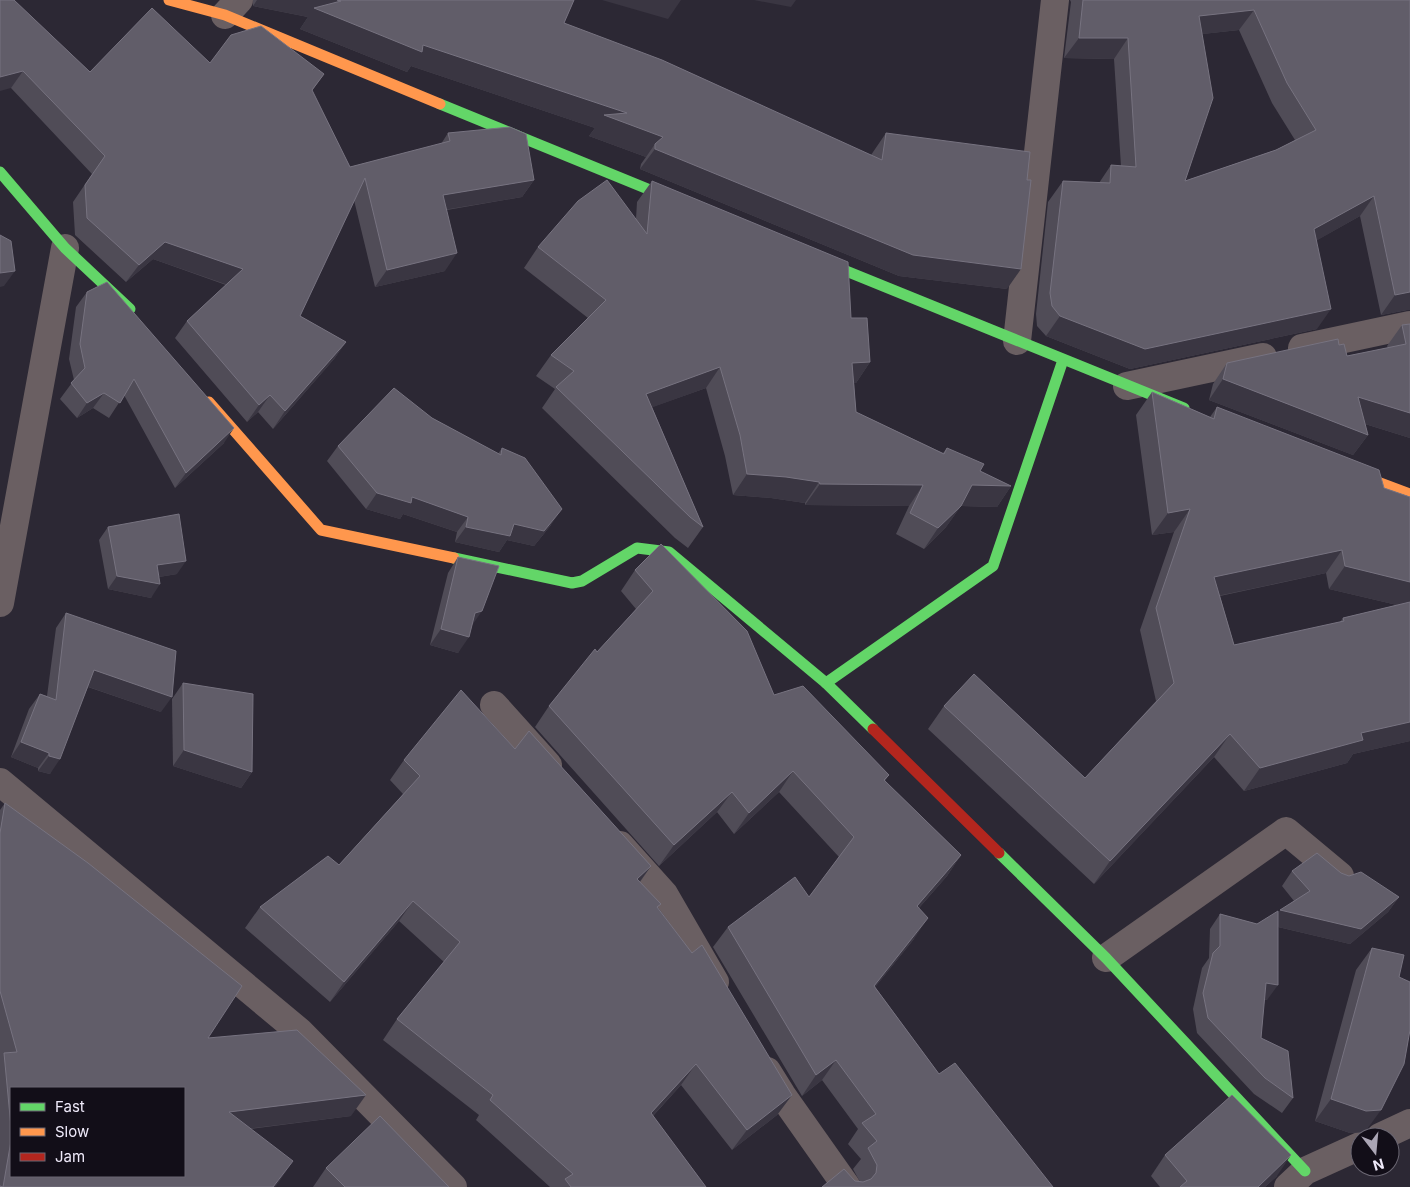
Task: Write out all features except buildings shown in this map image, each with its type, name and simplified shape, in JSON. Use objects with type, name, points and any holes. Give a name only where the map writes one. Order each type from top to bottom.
[{"type":"street","points":[[169,0],[232,7],[694,208]]},
{"type":"street","points":[[1017,341],[1056,0]]},
{"type":"street","points":[[0,172],[65,248],[121,298],[140,321]]},
{"type":"street","points":[[0,603],[65,248]]},
{"type":"street","points":[[805,254],[1127,386],[1191,410]]},
{"type":"street","points":[[1127,386],[1410,325]]},
{"type":"street","points":[[826,683],[994,566],[1063,360]]},
{"type":"street","points":[[203,395],[321,530],[572,583],[582,580],[637,548],[669,552],[826,683],[1106,958],[1296,1179],[1350,1151]]},
{"type":"street","points":[[1337,466],[1410,494]]},
{"type":"street","points":[[494,705],[566,785]]},
{"type":"street","points":[[0,782],[300,1032],[453,1187]]},
{"type":"street","points":[[605,829],[664,894],[728,1003]]},
{"type":"street","points":[[1106,958],[1286,831],[1340,876]]},
{"type":"street","points":[[752,1045],[782,1095],[847,1187]]},
{"type":"traffic: fast","points":[[440,104],[682,203]]},
{"type":"traffic: fast","points":[[0,172],[65,248],[130,309]]},
{"type":"traffic: fast","points":[[814,258],[1184,408]]},
{"type":"traffic: fast","points":[[826,683],[993,566],[1063,360]]},
{"type":"traffic: fast","points":[[454,558],[572,583],[582,581],[637,548],[669,552],[826,683],[873,729]]},
{"type":"traffic: fast","points":[[999,853],[1106,958],[1305,1171]]},
{"type":"traffic: slow","points":[[169,0],[225,15],[440,104]]},
{"type":"traffic: slow","points":[[209,402],[321,530],[454,558]]},
{"type":"traffic: slow","points":[[1348,471],[1410,494]]},
{"type":"traffic: jam","points":[[873,729],[999,853]]}]
